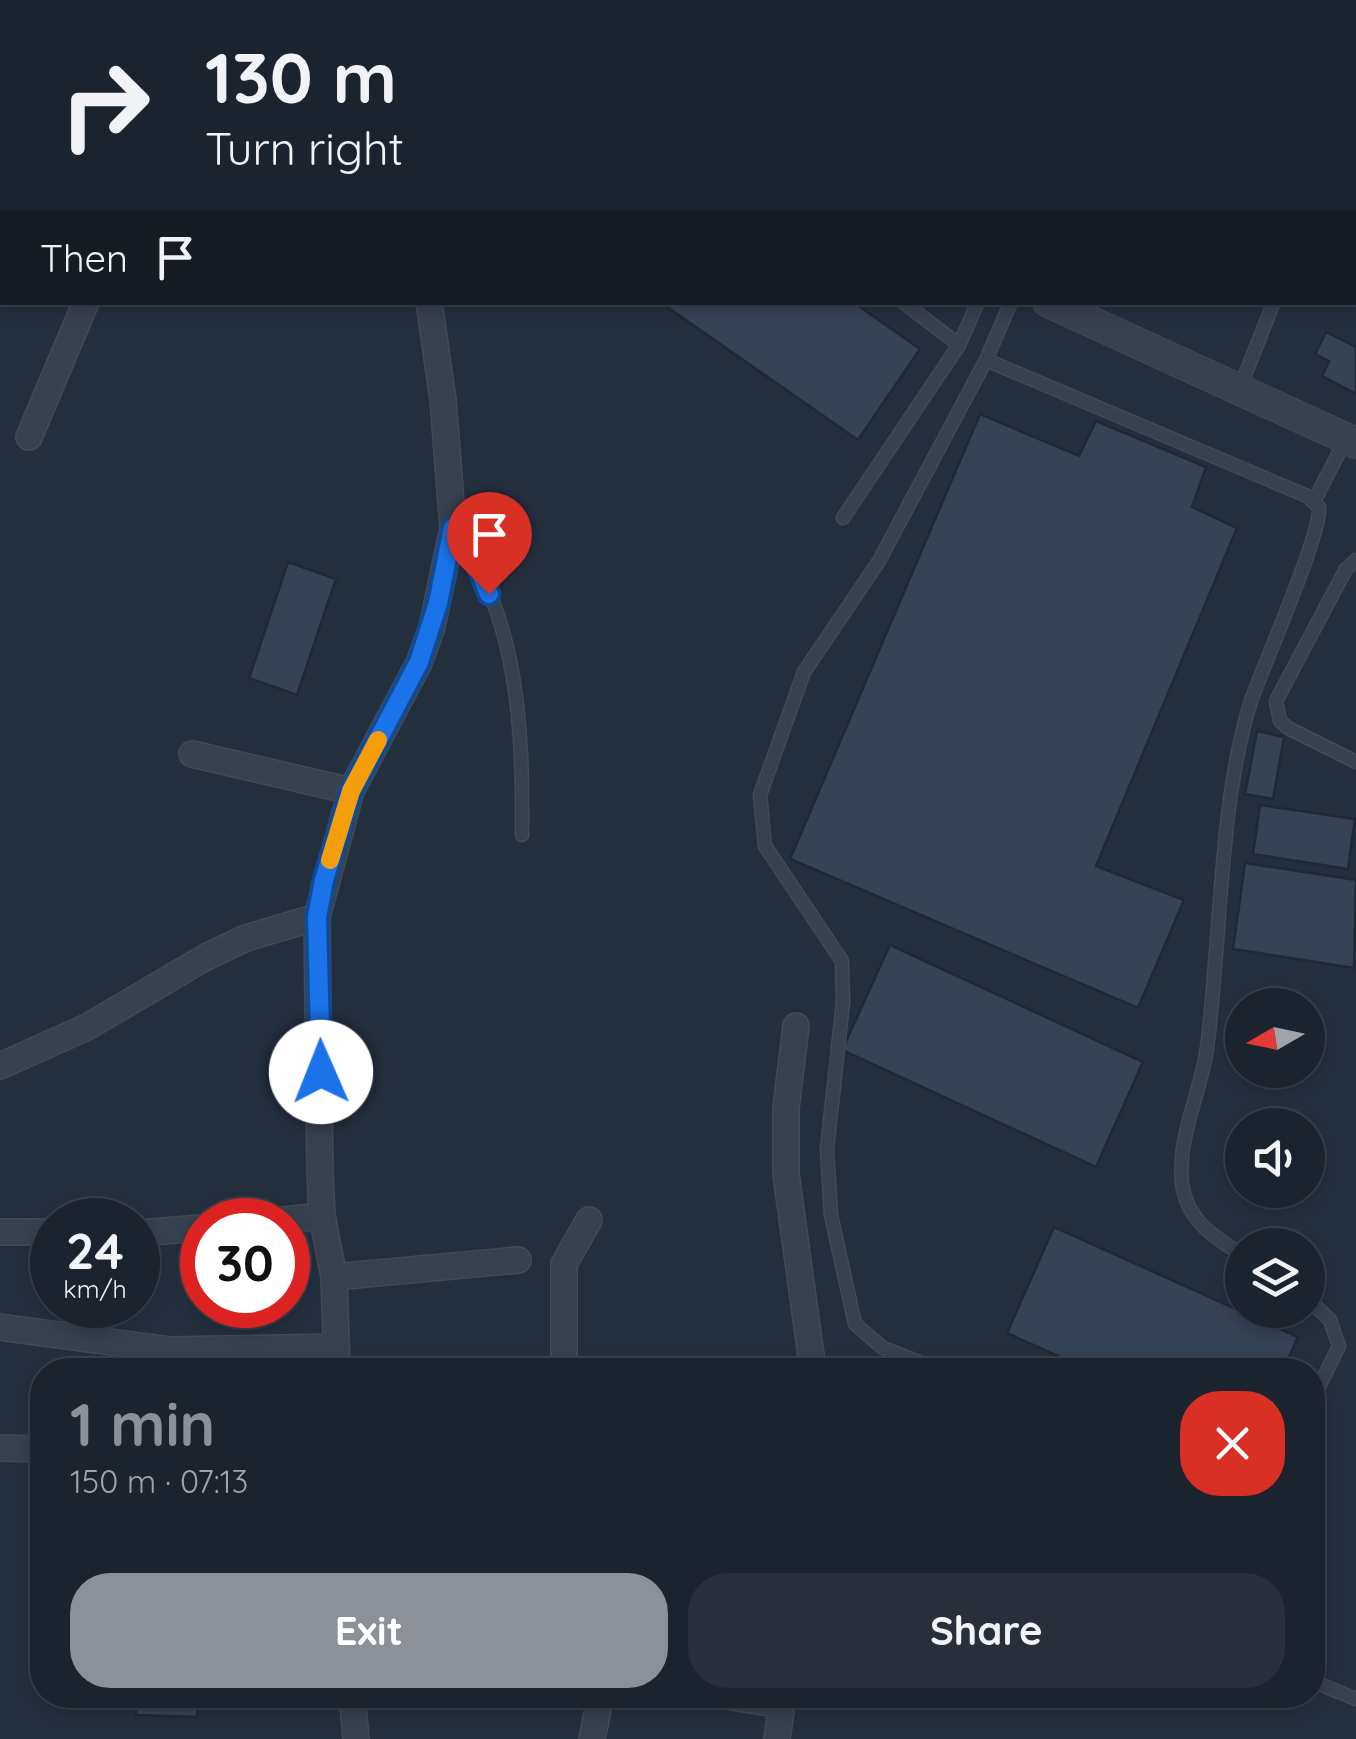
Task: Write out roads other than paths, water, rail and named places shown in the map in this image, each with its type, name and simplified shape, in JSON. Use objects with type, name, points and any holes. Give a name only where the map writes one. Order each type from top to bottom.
[{"type":"street","points":[[29,437],[85,305]]},
{"type":"street","points":[[336,1358],[334,1277],[322,1216],[317,917],[351,791],[419,662],[438,603],[453,528],[443,400],[429,305]]},
{"type":"street","points":[[1054,305],[1351,441]]},
{"type":"street","points":[[192,754],[351,791]]},
{"type":"street","points":[[0,1066],[87,1027],[246,938],[317,917]]},
{"type":"street","points":[[796,1026],[786,1108],[786,1174],[811,1358]]},
{"type":"street","points":[[310,1217],[322,1216]]},
{"type":"street","points":[[564,1358],[564,1264],[589,1220]]},
{"type":"street","points":[[0,1232],[30,1232]]},
{"type":"street","points":[[334,1277],[518,1260]]},
{"type":"street","points":[[0,1327],[170,1350],[318,1358]]},
{"type":"street","points":[[0,1448],[30,1449]]},
{"type":"street","points":[[353,1708],[356,1739]]},
{"type":"street","points":[[592,1739],[598,1708]]},
{"type":"street","points":[[778,1739],[781,1708]]},
{"type":"lane","points":[[908,305],[959,345]]},
{"type":"lane","points":[[843,518],[959,345],[977,305]]},
{"type":"lane","points":[[909,1358],[883,1348],[855,1324],[830,1215],[827,1149],[843,1002],[842,961],[765,846],[760,795],[804,672],[878,560],[986,360],[1011,305]]},
{"type":"lane","points":[[1238,392],[1273,305]]},
{"type":"lane","points":[[986,360],[1314,500],[1320,513],[1250,704],[1235,776],[1206,1053],[1184,1153],[1182,1181],[1194,1216],[1202,1228],[1225,1244]]},
{"type":"lane","points":[[1314,500],[1351,441]]},
{"type":"lane","points":[[453,528],[483,579],[514,682],[523,732],[522,835]]},
{"type":"lane","points":[[1356,560],[1346,569],[1276,701],[1280,721],[1288,728],[1356,762]]},
{"type":"lane","points":[[1325,1315],[1338,1346],[1325,1374]]},
{"type":"lane","points":[[1325,1686],[1356,1699]]}]
